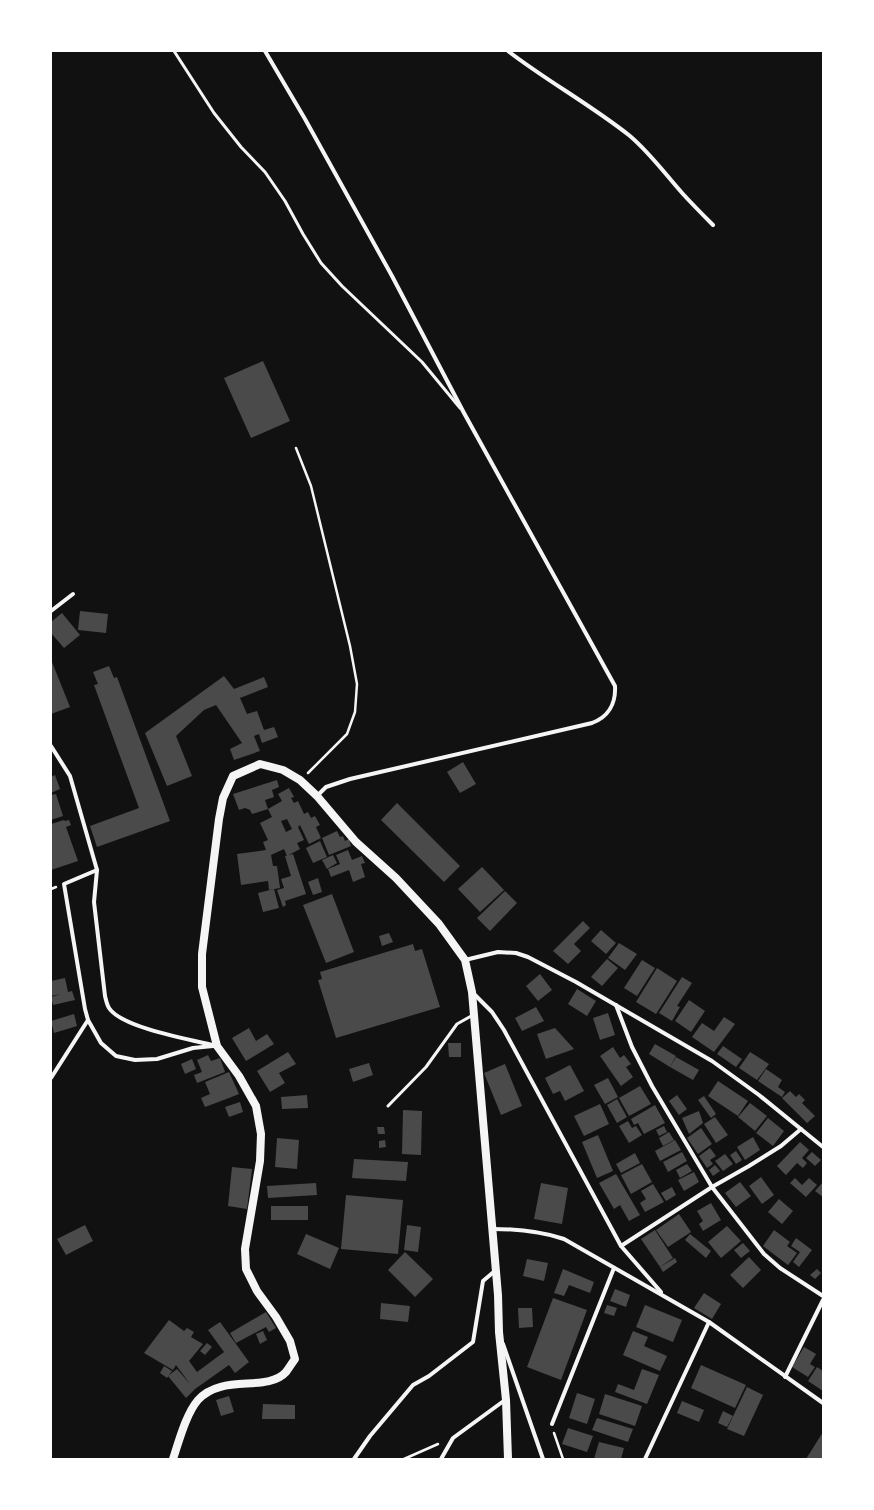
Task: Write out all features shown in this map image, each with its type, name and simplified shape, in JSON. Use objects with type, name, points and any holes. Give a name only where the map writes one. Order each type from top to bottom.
[{"type":"main road","points":[[173,1459],[188,1417],[198,1400],[214,1389],[235,1383],[268,1382],[285,1373],[294,1359],[290,1341],[276,1317],[257,1290],[246,1269],[245,1249],[260,1161],[261,1134],[256,1106],[239,1076],[217,1046],[202,987],[202,954],[223,798],[233,776],[260,764],[283,770],[300,780],[317,796],[356,842],[396,878],[439,924],[465,960],[472,992],[496,1270],[499,1332],[506,1400],[508,1459]]},
{"type":"street","points":[[265,51],[305,119],[392,276],[464,413],[613,680],[616,693],[612,706],[604,717],[592,724],[350,779],[326,787],[317,796]]},
{"type":"street","points":[[508,51],[550,82],[599,113],[631,137],[656,162],[684,195],[713,225]]},
{"type":"street","points":[[51,611],[73,594]]},
{"type":"street","points":[[51,746],[70,776],[97,870],[94,902],[105,996],[109,1008],[120,1018],[135,1026],[217,1046]]},
{"type":"street","points":[[97,870],[64,884],[85,1009],[88,1020],[101,1043],[116,1056],[135,1060],[157,1059],[193,1048],[217,1046]]},
{"type":"street","points":[[465,960],[498,952],[516,953],[528,957],[569,978],[712,1061],[823,1147]]},
{"type":"street","points":[[472,992],[492,1012],[504,1030],[621,1246],[664,1296]]},
{"type":"street","points":[[616,1005],[632,1047],[652,1086],[712,1187],[764,1254],[780,1268],[823,1296]]},
{"type":"street","points":[[51,1078],[88,1020]]},
{"type":"street","points":[[621,1246],[712,1187],[781,1146],[801,1129]]},
{"type":"street","points":[[492,1229],[517,1229],[547,1233],[564,1239],[709,1322],[823,1403]]},
{"type":"street","points":[[552,1424],[614,1268]]},
{"type":"street","points":[[354,1459],[370,1436],[413,1385],[429,1376],[473,1342],[483,1281],[496,1270]]},
{"type":"street","points":[[785,1377],[823,1300]]},
{"type":"street","points":[[645,1459],[709,1322]]},
{"type":"street","points":[[499,1332],[543,1459]]},
{"type":"street","points":[[441,1459],[453,1438],[506,1400]]},
{"type":"lane","points":[[174,51],[214,113],[265,172],[285,201],[303,234],[321,262],[342,286],[422,362],[464,413]]},
{"type":"lane","points":[[388,1106],[426,1067],[457,1024],[473,1015]]},
{"type":"path","points":[[296,448],[311,486],[350,646],[357,684],[355,712],[347,734],[300,780]]},
{"type":"path","points":[[552,1424],[556,1442],[563,1459]]},
{"type":"path","points":[[404,1459],[453,1438]]},
{"type":"building","points":[[263,361],[290,421],[251,438],[224,378]]},
{"type":"building","points":[[80,611],[108,614],[106,633],[78,630]]},
{"type":"building","points":[[62,613],[80,635],[64,648],[51,633],[51,622]]},
{"type":"building","points":[[51,662],[70,707],[51,714]]},
{"type":"building","points":[[109,666],[114,678],[117,677],[170,821],[97,847],[90,826],[139,808],[94,685],[98,684],[93,672]]},
{"type":"building","points":[[224,676],[234,689],[264,677],[268,687],[240,698],[247,714],[257,711],[264,730],[274,727],[278,737],[262,743],[259,734],[254,736],[260,751],[234,760],[230,749],[242,743],[216,705],[204,710],[176,736],[192,776],[167,786],[145,733]]},
{"type":"building","points":[[463,762],[476,784],[460,793],[447,772]]},
{"type":"building","points":[[55,775],[60,789],[51,793],[51,777]]},
{"type":"building","points":[[277,780],[279,787],[272,790],[274,797],[265,800],[268,809],[252,814],[250,810],[245,808],[239,810],[233,794]]},
{"type":"building","points":[[289,788],[294,797],[291,798],[294,803],[298,801],[304,814],[308,812],[311,818],[315,816],[320,825],[316,827],[321,838],[309,844],[300,825],[298,827],[304,840],[297,843],[300,849],[287,856],[284,849],[271,855],[273,866],[277,866],[280,888],[269,890],[268,881],[241,885],[237,854],[266,850],[263,842],[268,840],[260,823],[272,817],[268,809],[282,801],[278,794]],"holes":[[[287,819],[292,829],[286,832],[281,821]]]},
{"type":"building","points":[[56,794],[63,816],[51,820],[51,795]]},
{"type":"building","points":[[397,803],[460,866],[444,882],[381,820]]},
{"type":"building","points":[[69,820],[71,825],[66,827],[78,861],[51,870],[51,824]]},
{"type":"building","points":[[337,831],[340,837],[343,836],[345,841],[349,839],[351,846],[329,855],[322,838]]},
{"type":"building","points":[[320,841],[327,857],[313,863],[306,848]]},
{"type":"building","points":[[348,850],[352,860],[362,856],[365,863],[361,864],[365,877],[353,882],[349,870],[331,877],[328,869],[340,864],[336,855]]},
{"type":"building","points":[[293,854],[306,894],[285,901],[286,905],[283,907],[277,890],[284,888],[281,879],[291,876],[285,856]]},
{"type":"building","points":[[333,855],[337,863],[327,869],[322,860]]},
{"type":"building","points":[[482,867],[504,890],[480,912],[458,889]]},
{"type":"building","points":[[318,878],[322,892],[313,895],[308,882]]},
{"type":"building","points":[[274,889],[279,908],[263,912],[258,893]]},
{"type":"building","points":[[505,891],[517,903],[490,931],[477,918]]},
{"type":"building","points":[[332,894],[354,952],[326,963],[303,905]]},
{"type":"building","points":[[583,921],[590,928],[574,944],[581,951],[568,964],[553,951]]},
{"type":"building","points":[[601,930],[616,943],[606,954],[591,941]]},
{"type":"building","points":[[389,933],[393,942],[382,946],[379,936]]},
{"type":"building","points":[[619,943],[637,954],[625,970],[608,958]]},
{"type":"building","points":[[413,944],[415,951],[422,949],[440,1007],[336,1038],[318,980],[322,979],[320,972]]},
{"type":"building","points":[[607,959],[618,968],[602,986],[591,977]]},
{"type":"building","points":[[642,960],[655,968],[637,996],[624,988]]},
{"type":"building","points":[[657,968],[677,981],[656,1014],[636,1002]]},
{"type":"building","points":[[540,974],[552,990],[538,1001],[526,986]]},
{"type":"building","points":[[682,977],[692,983],[677,1006],[680,1007],[672,1021],[659,1013]]},
{"type":"building","points":[[65,978],[68,992],[72,991],[75,1000],[53,1005],[51,997],[61,994],[51,996],[51,981]]},
{"type":"building","points":[[577,989],[596,1001],[587,1016],[568,1004]]},
{"type":"building","points":[[689,1000],[705,1011],[691,1032],[675,1021]]},
{"type":"building","points":[[536,1007],[544,1021],[522,1031],[515,1018]]},
{"type":"building","points":[[608,1013],[615,1035],[600,1040],[593,1018]]},
{"type":"building","points":[[74,1014],[77,1026],[54,1033],[51,1021]]},
{"type":"building","points":[[724,1017],[735,1024],[714,1052],[692,1037],[702,1023],[714,1031]]},
{"type":"building","points":[[249,1028],[256,1041],[267,1034],[274,1044],[246,1061],[232,1038]]},
{"type":"building","points":[[555,1028],[574,1049],[546,1059],[537,1034]]},
{"type":"building","points":[[448,1043],[461,1043],[461,1057],[449,1057]]},
{"type":"building","points":[[655,1044],[676,1056],[670,1067],[649,1054]]},
{"type":"building","points":[[723,1046],[742,1059],[736,1067],[717,1054]]},
{"type":"building","points":[[613,1047],[620,1058],[624,1055],[631,1064],[626,1067],[633,1077],[621,1086],[600,1056]]},
{"type":"building","points":[[288,1052],[296,1064],[279,1073],[285,1083],[270,1092],[257,1071]]},
{"type":"building","points":[[750,1052],[769,1064],[757,1080],[739,1068]]},
{"type":"building","points":[[208,1055],[211,1061],[220,1058],[225,1072],[197,1083],[194,1075],[202,1072],[197,1060]]},
{"type":"building","points":[[676,1057],[699,1070],[693,1080],[670,1067]]},
{"type":"building","points":[[192,1059],[196,1069],[185,1074],[181,1064]]},
{"type":"building","points":[[369,1063],[373,1075],[353,1082],[349,1069]]},
{"type":"building","points":[[505,1064],[522,1106],[501,1115],[484,1073]]},
{"type":"building","points":[[570,1065],[584,1091],[565,1101],[560,1091],[553,1094],[545,1078]]},
{"type":"building","points":[[766,1069],[782,1080],[778,1087],[785,1092],[782,1097],[758,1081]]},
{"type":"building","points":[[229,1072],[239,1094],[205,1107],[201,1098],[210,1094],[205,1082]]},
{"type":"building","points":[[608,1078],[618,1097],[605,1104],[594,1085]]},
{"type":"building","points":[[718,1081],[748,1101],[738,1116],[708,1096]]},
{"type":"building","points":[[640,1086],[651,1104],[629,1116],[619,1098]]},
{"type":"building","points":[[790,1091],[796,1097],[799,1094],[805,1100],[802,1103],[815,1116],[807,1123],[782,1098]]},
{"type":"building","points":[[307,1095],[308,1108],[282,1109],[281,1097]]},
{"type":"building","points":[[677,1095],[687,1109],[679,1115],[669,1101]]},
{"type":"building","points":[[704,1096],[716,1114],[711,1118],[698,1100]]},
{"type":"building","points":[[617,1099],[627,1117],[617,1123],[607,1105]]},
{"type":"building","points":[[240,1102],[243,1112],[229,1117],[225,1107]]},
{"type":"building","points":[[750,1103],[767,1116],[755,1131],[738,1117]]},
{"type":"building","points":[[600,1104],[609,1124],[584,1136],[574,1116]]},
{"type":"building","points":[[655,1105],[665,1123],[644,1134],[638,1123],[634,1125],[631,1119]]},
{"type":"building","points":[[403,1110],[422,1111],[421,1155],[402,1154]]},
{"type":"building","points":[[699,1111],[703,1123],[689,1134],[682,1118]]},
{"type":"building","points":[[715,1117],[728,1135],[716,1143],[704,1124]]},
{"type":"building","points":[[768,1118],[784,1131],[773,1146],[756,1133]]},
{"type":"building","points":[[628,1121],[632,1128],[636,1126],[642,1135],[629,1143],[619,1126]]},
{"type":"building","points":[[664,1126],[667,1132],[659,1136],[656,1130]]},
{"type":"building","points":[[377,1127],[384,1127],[385,1134],[378,1134]]},
{"type":"building","points":[[701,1128],[712,1144],[698,1154],[687,1138]]},
{"type":"building","points":[[669,1132],[674,1140],[663,1146],[659,1138]]},
{"type":"building","points":[[598,1135],[613,1171],[597,1178],[582,1142]]},
{"type":"building","points":[[753,1137],[760,1150],[745,1160],[737,1147]]},
{"type":"building","points":[[277,1138],[299,1140],[297,1169],[275,1167]]},
{"type":"building","points":[[385,1140],[386,1147],[379,1148],[379,1141]]},
{"type":"building","points":[[675,1140],[681,1150],[660,1161],[655,1151]]},
{"type":"building","points":[[800,1142],[809,1150],[802,1158],[807,1163],[803,1168],[797,1163],[786,1175],[777,1166]]},
{"type":"building","points":[[710,1148],[716,1156],[710,1160],[713,1164],[707,1168],[699,1156]]},
{"type":"building","points":[[736,1151],[742,1160],[736,1164],[730,1155]]},
{"type":"building","points":[[682,1152],[687,1161],[668,1172],[663,1162]]},
{"type":"building","points":[[812,1152],[821,1160],[815,1166],[806,1158]]},
{"type":"building","points":[[635,1153],[640,1163],[621,1173],[616,1164]]},
{"type":"building","points":[[725,1154],[733,1164],[723,1171],[715,1161]]},
{"type":"building","points":[[354,1159],[408,1162],[406,1181],[352,1178]]},
{"type":"building","points":[[642,1164],[652,1182],[631,1194],[621,1175]]},
{"type":"building","points":[[687,1164],[692,1171],[680,1178],[676,1170]]},
{"type":"building","points":[[715,1165],[720,1171],[713,1176],[709,1170]]},
{"type":"building","points":[[232,1167],[252,1169],[247,1209],[228,1206]]},
{"type":"building","points":[[694,1172],[699,1182],[684,1191],[678,1180]]},
{"type":"building","points":[[616,1174],[640,1215],[629,1221],[620,1205],[614,1209],[599,1183]]},
{"type":"building","points":[[761,1177],[774,1195],[762,1204],[749,1186]]},
{"type":"building","points":[[795,1178],[802,1185],[809,1178],[817,1185],[806,1197],[790,1183]]},
{"type":"building","points":[[740,1182],[751,1196],[736,1207],[725,1193]]},
{"type":"building","points":[[823,1182],[823,1197],[815,1191]]},
{"type":"building","points":[[316,1183],[317,1195],[268,1198],[267,1186]]},
{"type":"building","points":[[541,1183],[568,1188],[562,1224],[534,1219]]},
{"type":"building","points":[[653,1184],[664,1202],[645,1212],[640,1203],[646,1199],[641,1191]]},
{"type":"building","points":[[672,1187],[676,1195],[666,1201],[661,1193]]},
{"type":"building","points":[[346,1195],[403,1200],[398,1254],[341,1249]]},
{"type":"building","points":[[779,1199],[793,1211],[782,1224],[768,1212]]},
{"type":"building","points":[[711,1203],[721,1220],[703,1231],[699,1224],[703,1221],[697,1211]]},
{"type":"building","points":[[271,1206],[308,1206],[308,1220],[271,1220]]},
{"type":"building","points":[[679,1214],[691,1232],[668,1247],[656,1230]]},
{"type":"building","points":[[85,1225],[93,1241],[66,1255],[57,1239]]},
{"type":"building","points":[[407,1225],[421,1227],[418,1252],[404,1250]]},
{"type":"building","points":[[727,1226],[741,1241],[721,1258],[708,1242]]},
{"type":"building","points":[[655,1230],[673,1258],[660,1267],[641,1239]]},
{"type":"building","points":[[774,1230],[790,1242],[787,1246],[797,1253],[788,1265],[763,1246]]},
{"type":"building","points":[[306,1234],[339,1248],[330,1269],[297,1254]]},
{"type":"building","points":[[690,1234],[711,1251],[706,1258],[685,1240]]},
{"type":"building","points":[[796,1238],[812,1250],[799,1267],[793,1262],[800,1252],[791,1246]]},
{"type":"building","points":[[743,1243],[750,1251],[741,1258],[734,1250]]},
{"type":"building","points":[[405,1252],[433,1279],[415,1297],[388,1270]]},
{"type":"building","points":[[749,1257],[761,1270],[743,1288],[730,1275]]},
{"type":"building","points":[[675,1258],[677,1262],[663,1272],[660,1267]]},
{"type":"building","points":[[527,1259],[548,1263],[544,1281],[523,1276]]},
{"type":"building","points":[[563,1269],[594,1282],[590,1293],[569,1285],[564,1296],[554,1293]]},
{"type":"building","points":[[817,1269],[821,1273],[815,1279],[810,1275]]},
{"type":"building","points":[[615,1289],[630,1295],[626,1307],[610,1301]]},
{"type":"building","points":[[704,1293],[721,1304],[712,1319],[694,1308]]},
{"type":"building","points":[[553,1298],[587,1310],[561,1380],[527,1367]]},
{"type":"building","points":[[381,1303],[410,1306],[408,1322],[380,1319]]},
{"type":"building","points":[[607,1305],[617,1308],[614,1316],[604,1313]]},
{"type":"building","points":[[645,1305],[682,1320],[673,1342],[636,1327]]},
{"type":"building","points":[[518,1308],[532,1308],[533,1327],[519,1328]]},
{"type":"building","points":[[266,1312],[276,1328],[269,1332],[266,1327],[236,1343],[230,1333]]},
{"type":"building","points":[[169,1320],[184,1331],[187,1328],[194,1332],[191,1337],[203,1344],[189,1361],[197,1372],[224,1352],[208,1330],[220,1322],[249,1362],[235,1373],[229,1365],[195,1389],[186,1398],[168,1376],[177,1369],[190,1384],[176,1365],[173,1370],[144,1353]]},
{"type":"building","points":[[263,1331],[267,1340],[260,1344],[256,1334]]},
{"type":"building","points":[[633,1331],[648,1337],[644,1346],[667,1356],[660,1371],[623,1355]]},
{"type":"building","points":[[207,1343],[212,1347],[205,1355],[200,1351]]},
{"type":"building","points":[[804,1347],[816,1354],[810,1364],[815,1367],[808,1377],[792,1367]]},
{"type":"building","points":[[701,1365],[746,1385],[735,1408],[691,1388]]},
{"type":"building","points":[[164,1366],[172,1371],[167,1378],[160,1373]]},
{"type":"building","points":[[817,1367],[823,1371],[823,1391],[808,1381]]},
{"type":"building","points":[[642,1369],[659,1375],[647,1404],[615,1392],[618,1384],[634,1390]]},
{"type":"building","points":[[747,1387],[763,1395],[744,1436],[727,1429]]},
{"type":"building","points":[[577,1393],[595,1399],[587,1424],[569,1418]]},
{"type":"building","points":[[605,1394],[642,1406],[635,1426],[599,1414]]},
{"type":"building","points":[[229,1396],[234,1412],[221,1416],[216,1400]]},
{"type":"building","points":[[682,1401],[704,1410],[699,1422],[677,1413]]},
{"type":"building","points":[[263,1404],[295,1405],[295,1419],[262,1419]]},
{"type":"building","points":[[723,1411],[733,1416],[727,1427],[718,1423]]},
{"type":"building","points":[[597,1418],[633,1429],[628,1442],[592,1430]]},
{"type":"building","points":[[568,1428],[593,1436],[587,1452],[562,1444]]},
{"type":"building","points":[[823,1432],[823,1459],[806,1459]]},
{"type":"building","points":[[599,1442],[624,1448],[621,1459],[594,1459]]}]
